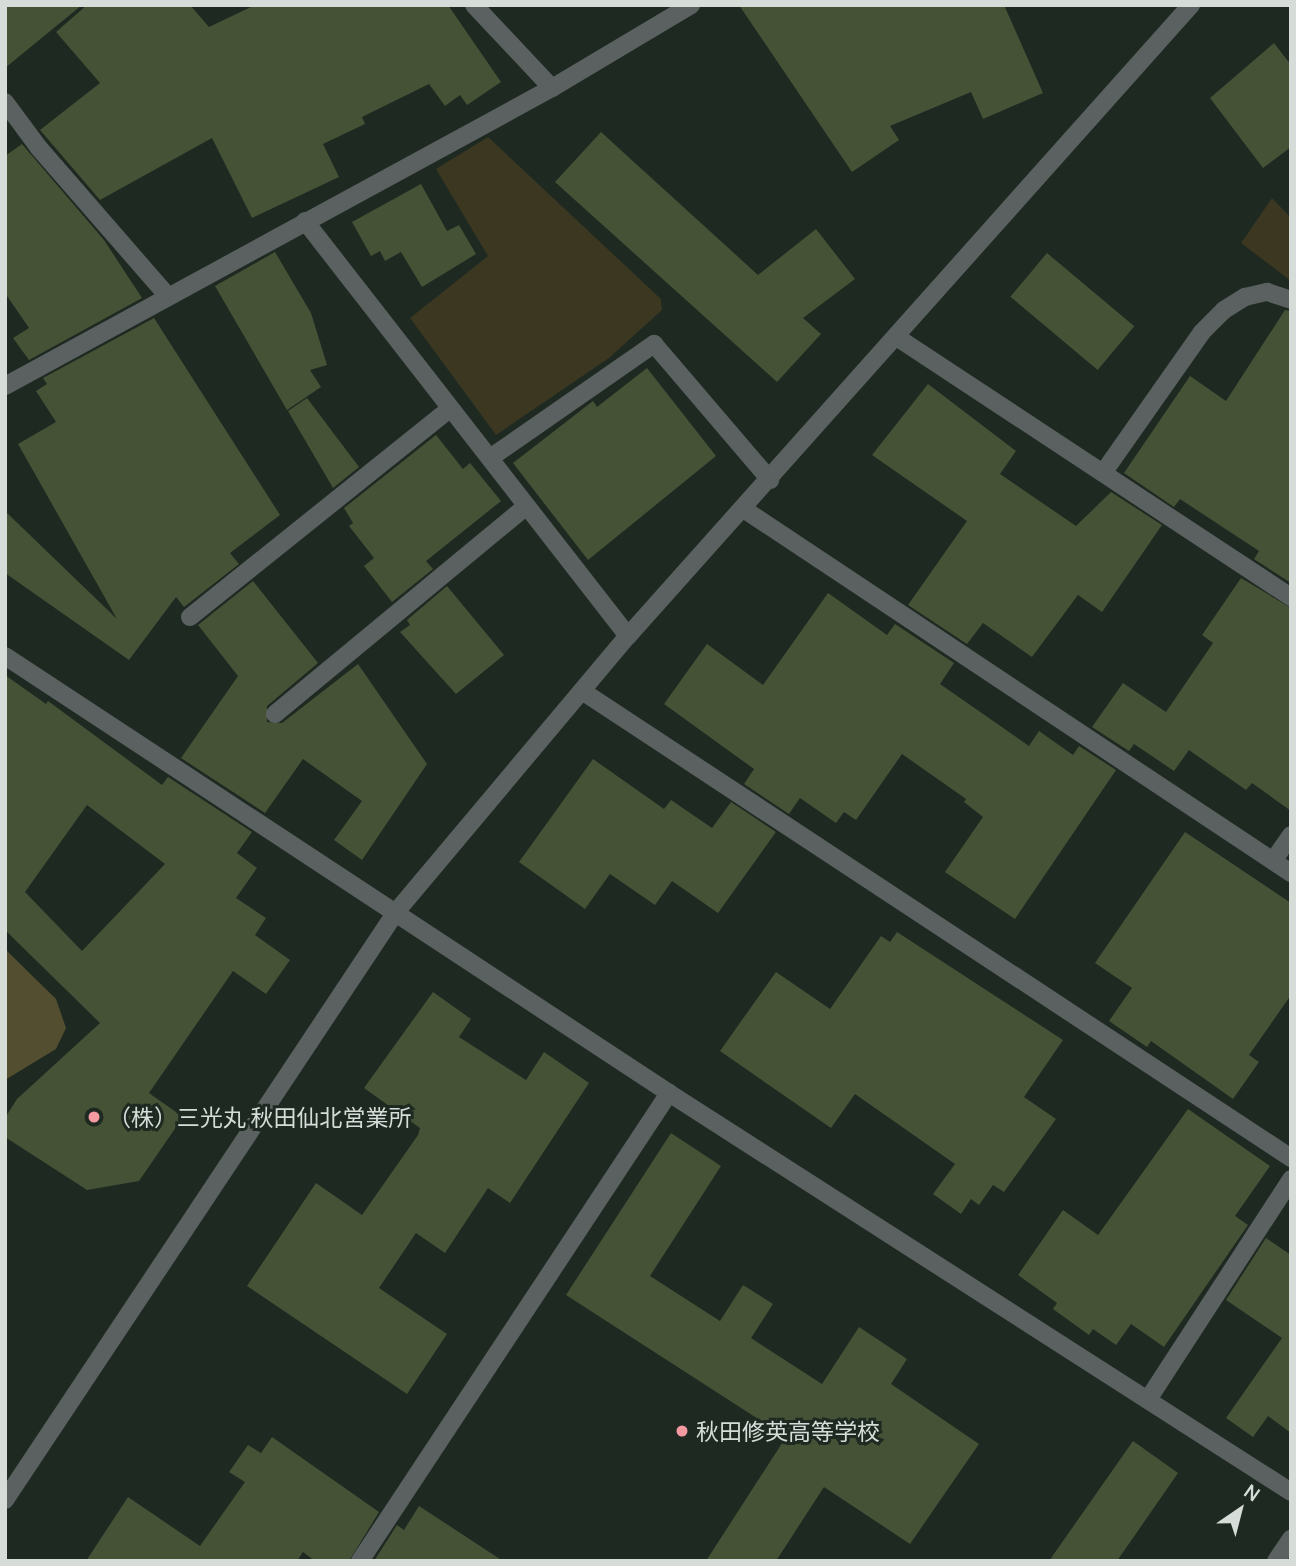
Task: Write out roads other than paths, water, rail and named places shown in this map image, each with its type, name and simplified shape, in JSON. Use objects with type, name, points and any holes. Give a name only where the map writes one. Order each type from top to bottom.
[{"type":"street","points":[[474,5],[552,89]]},
{"type":"street","points":[[5,386],[167,295],[552,89],[691,5]]},
{"type":"street","points":[[5,1500],[396,912],[628,636],[745,510],[1191,5]]},
{"type":"street","points":[[5,102],[38,148],[167,295]]},
{"type":"street","points":[[305,221],[628,636]]},
{"type":"street","points":[[1103,473],[1202,332],[1224,310],[1245,297],[1267,292],[1291,300]]},
{"type":"street","points":[[898,338],[1291,597]]},
{"type":"street","points":[[490,458],[654,344],[769,480]]},
{"type":"street","points":[[190,617],[450,409]]},
{"type":"street","points":[[275,714],[526,506]]},
{"type":"street","points":[[745,510],[1291,873]]},
{"type":"street","points":[[5,656],[669,1093],[1149,1398],[1291,1492]]},
{"type":"street","points":[[582,691],[1291,1158]]},
{"type":"street","points":[[1273,862],[1291,835]]},
{"type":"street","points":[[360,1561],[669,1093]]},
{"type":"street","points":[[1149,1398],[1291,1179]]},
{"type":"street","points":[[1276,1561],[1291,1539]]},
{"type":"place","name":"（株）三光丸 秋田仙北営業所","points":[[94,1117]]},
{"type":"place","name":"秋田修英高等学校","points":[[682,1431]]}]
